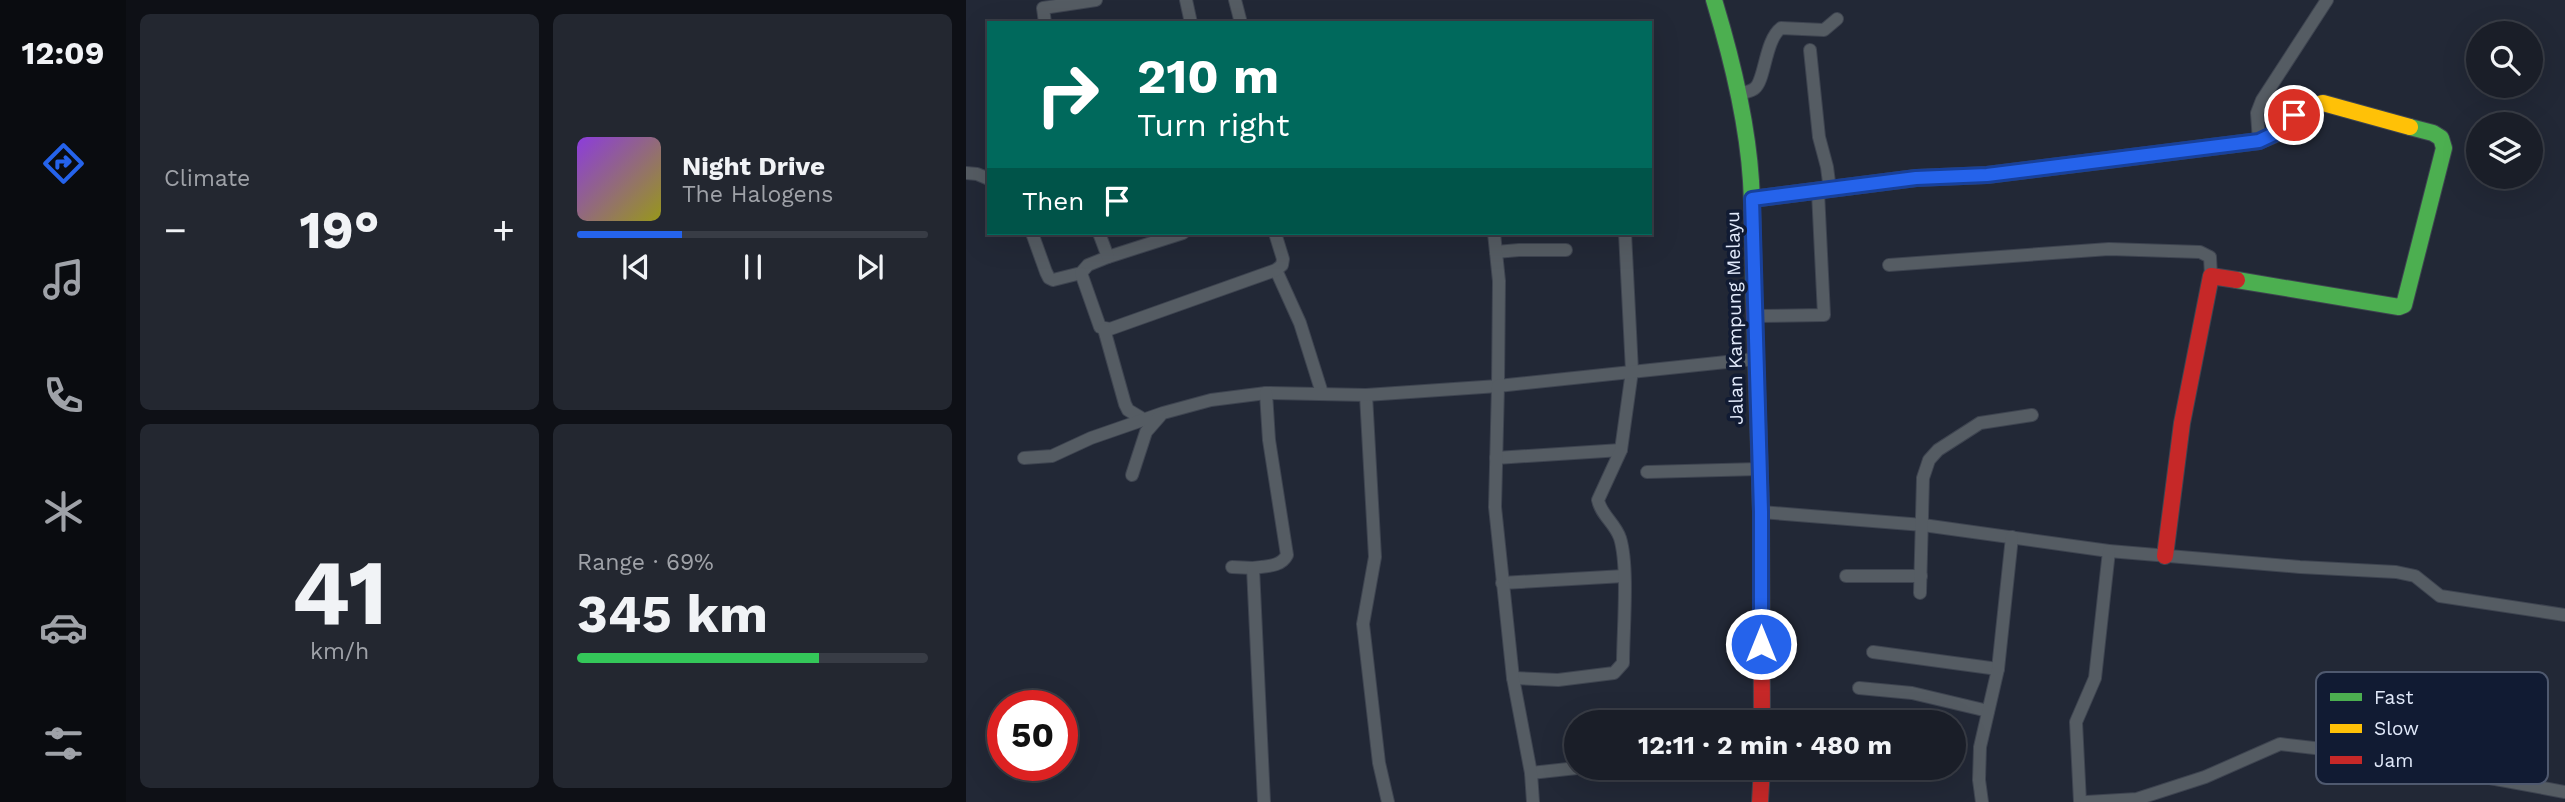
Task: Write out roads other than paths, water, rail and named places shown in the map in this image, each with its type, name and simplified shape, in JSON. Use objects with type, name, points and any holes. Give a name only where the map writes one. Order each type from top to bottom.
[{"type":"street","points":[[1042,4],[1096,0]]},
{"type":"street","points":[[1186,0],[1191,21]]},
{"type":"street","points":[[1235,0],[1240,21]]},
{"type":"street","name":"Jalan Kampung Melayu","points":[[1714,0],[1731,56],[1747,134],[1752,199],[1761,512],[1762,710]]},
{"type":"street","points":[[2259,141],[2257,113],[2262,100],[2327,0]]},
{"type":"street","points":[[1739,94],[1758,86],[1777,30],[1824,30],[1837,19]]},
{"type":"street","points":[[1755,316],[1824,315],[1825,158],[1819,137],[1810,50]]},
{"type":"street","points":[[1752,199],[1916,178],[1987,175],[2259,141],[2280,131],[2303,107],[2323,103],[2433,133],[2441,138],[2444,148],[2406,301],[2399,307],[2211,276]]},
{"type":"street","points":[[966,173],[987,178]]},
{"type":"street","points":[[1033,235],[1049,278],[1053,280],[1081,273],[1088,265],[1172,235]]},
{"type":"street","points":[[1099,235],[1108,257]]},
{"type":"street","points":[[1104,330],[1276,270],[1282,265],[1283,259],[1276,235]]},
{"type":"street","points":[[1494,235],[1499,281],[1495,507],[1513,678],[1531,773],[1533,802]]},
{"type":"street","points":[[1513,678],[1558,680],[1614,673],[1623,663],[1624,576],[1620,538],[1600,508],[1598,500],[1621,450],[1632,372],[1625,235]]},
{"type":"street","points":[[1889,265],[2109,249],[2200,252],[2210,257],[2211,276],[2182,423],[2165,556]]},
{"type":"street","points":[[1496,252],[1566,250]]},
{"type":"street","points":[[1276,270],[1300,323],[1322,393]]},
{"type":"street","points":[[1081,273],[1100,327],[1104,330],[1125,404],[1128,410],[1143,419]]},
{"type":"street","points":[[1024,458],[1052,456],[1143,419],[1211,400],[1266,393],[1366,395],[1498,386],[1755,359]]},
{"type":"street","points":[[1232,567],[1276,565],[1287,555],[1269,440],[1266,393]]},
{"type":"street","points":[[1366,395],[1375,557],[1363,624],[1377,751],[1388,802]]},
{"type":"street","points":[[1132,475],[1146,432],[1163,413]]},
{"type":"street","points":[[1920,593],[1923,478],[1929,460],[1938,450],[1980,423],[2032,415]]},
{"type":"street","points":[[1496,458],[1621,450]]},
{"type":"street","points":[[1647,472],[1759,469]]},
{"type":"street","points":[[1761,512],[1923,525],[2109,551],[2396,572],[2415,576],[2440,596],[2565,615]]},
{"type":"street","points":[[1982,802],[1979,780],[1980,747],[1998,669],[2012,537]]},
{"type":"street","points":[[2080,802],[2076,722],[2095,678],[2109,551]]},
{"type":"street","points":[[1253,568],[1264,802]]},
{"type":"street","points":[[1502,583],[1624,576]]},
{"type":"street","points":[[1846,576],[1921,576]]},
{"type":"street","points":[[1873,652],[1998,669]]},
{"type":"street","points":[[1859,688],[1912,694],[1988,711]]},
{"type":"street","points":[[2086,802],[2137,799],[2205,777],[2280,744],[2316,747]]},
{"type":"street","points":[[1531,773],[1564,769]]},
{"type":"street","points":[[1760,802],[1761,780]]},
{"type":"street","points":[[2522,784],[2565,792]]}]
